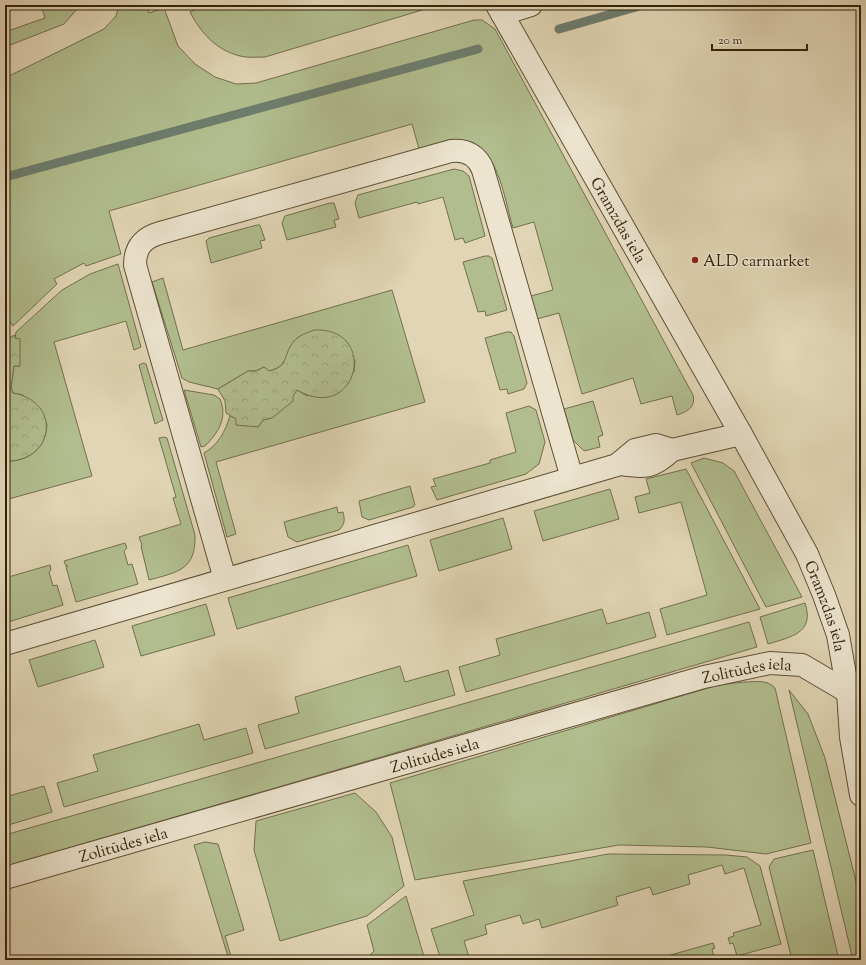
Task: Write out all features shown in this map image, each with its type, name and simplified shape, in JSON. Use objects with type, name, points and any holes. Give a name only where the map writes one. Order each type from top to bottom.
[{"type":"street","points":[[499,9],[531,5]]},
{"type":"street","name":"Gramzdas iela","points":[[499,9],[550,101],[741,434],[807,554],[824,594],[854,689],[851,737],[861,794]]},
{"type":"street","points":[[225,579],[135,265],[135,254],[140,244],[149,236],[451,150],[468,153],[477,160],[483,170],[572,478]]},
{"type":"street","points":[[5,644],[620,464],[635,450],[656,445],[672,450],[741,434]]},
{"type":"street","name":"Zolitūdes iela","points":[[5,878],[704,677],[770,663],[802,665],[854,689]]},
{"type":"green space","points":[[41,5],[78,5],[78,8],[64,24],[5,47],[5,32],[45,18]]},
{"type":"green space","points":[[119,5],[146,5],[149,13],[164,8],[178,46],[195,64],[215,77],[236,84],[256,83],[474,20],[482,20],[495,29],[693,395],[694,399],[692,406],[687,411],[677,415],[672,396],[641,404],[633,378],[582,394],[559,313],[537,319],[531,296],[553,290],[534,222],[513,228],[497,174],[491,161],[483,150],[473,143],[460,140],[444,142],[419,149],[412,124],[109,211],[121,254],[86,266],[84,263],[54,279],[57,284],[13,326],[5,314],[5,78],[104,29],[116,16]]},
{"type":"green space","points":[[205,5],[439,5],[265,57],[246,57],[224,50],[204,34],[190,12]]},
{"type":"green space","points":[[454,169],[463,171],[469,176],[485,236],[465,243],[463,238],[455,240],[443,197],[418,204],[417,202],[359,218],[355,203],[358,195]]},
{"type":"green space","points":[[334,203],[339,219],[334,220],[336,227],[287,240],[282,223],[285,216]]},
{"type":"green space","points":[[260,225],[265,240],[260,241],[262,248],[211,263],[206,241],[209,238]]},
{"type":"green space","points":[[485,256],[492,258],[507,310],[486,316],[485,311],[478,312],[463,262]]},
{"type":"green space","points":[[118,264],[141,347],[134,350],[126,321],[54,342],[92,476],[5,500],[5,461],[22,459],[35,452],[40,447],[46,433],[47,424],[23,395],[13,393],[11,388],[14,366],[19,366],[15,338],[16,332],[62,290],[90,274]]},
{"type":"green space","points":[[163,278],[183,350],[392,290],[425,402],[216,462],[236,534],[227,537],[204,453],[209,450],[220,438],[230,416],[258,427],[263,420],[272,418],[297,390],[307,396],[354,372],[355,360],[289,350],[282,364],[276,369],[268,371],[264,367],[256,371],[248,371],[218,389],[189,382],[182,378],[152,282]]},
{"type":"green space","points":[[314,330],[335,333],[348,343],[354,357],[353,372],[347,386],[335,395],[318,397],[297,390],[293,396],[293,401],[272,418],[263,420],[258,427],[236,425],[236,419],[226,413],[225,401],[218,389],[248,371],[256,371],[264,367],[269,371],[280,366],[294,341]]},
{"type":"green space","points":[[511,332],[514,336],[527,383],[524,389],[508,394],[507,389],[500,390],[485,338]]},
{"type":"green space","points":[[15,335],[15,338],[20,339],[20,366],[14,366],[11,388],[13,393],[29,399],[40,408],[45,419],[46,431],[42,443],[34,452],[21,459],[5,461],[5,339]]},
{"type":"green space","points":[[143,363],[146,364],[163,420],[155,424],[139,365]]},
{"type":"green space","points":[[184,390],[214,395],[220,399],[223,413],[222,419],[218,430],[205,446],[201,447]]},
{"type":"green space","points":[[593,401],[603,435],[598,437],[600,447],[584,451],[573,440],[564,409]]},
{"type":"green space","points":[[529,406],[536,410],[545,442],[539,464],[526,474],[437,500],[431,487],[436,486],[433,479],[490,463],[490,460],[516,452],[506,413]]},
{"type":"green space","points":[[159,438],[167,438],[195,535],[194,547],[189,563],[183,568],[169,575],[149,580],[139,537],[181,524],[173,498],[176,497]]},
{"type":"green space","points":[[704,458],[723,463],[734,471],[802,597],[766,607],[691,463]]},
{"type":"green space","points":[[686,469],[760,609],[667,635],[660,609],[707,595],[681,502],[639,513],[635,497],[650,493],[646,479]]},
{"type":"green space","points":[[410,486],[415,505],[413,507],[369,520],[362,517],[359,501]]},
{"type":"green space","points":[[610,489],[619,519],[543,541],[534,511]]},
{"type":"green space","points":[[337,507],[338,513],[343,512],[344,517],[344,522],[339,530],[297,542],[288,537],[284,522]]},
{"type":"green space","points":[[503,518],[512,549],[439,571],[430,540]]},
{"type":"green space","points":[[125,543],[127,548],[124,551],[128,565],[132,564],[138,584],[76,602],[66,567],[68,566],[66,566],[64,561]]},
{"type":"green space","points":[[408,545],[417,576],[237,629],[228,598]]},
{"type":"green space","points":[[50,565],[51,570],[49,572],[53,586],[57,585],[63,605],[5,623],[5,578]]},
{"type":"green space","points":[[805,603],[807,621],[804,627],[792,636],[768,644],[760,617]]},
{"type":"green space","points":[[206,604],[215,635],[141,656],[132,626]]},
{"type":"green space","points":[[602,609],[607,624],[649,612],[656,637],[466,692],[459,667],[500,655],[496,639]]},
{"type":"green space","points":[[749,622],[757,647],[5,867],[5,835]]},
{"type":"green space","points":[[95,640],[104,667],[38,687],[29,660]]},
{"type":"green space","points":[[400,666],[405,682],[448,670],[455,695],[265,749],[258,725],[299,713],[295,697]]},
{"type":"green space","points":[[744,682],[765,682],[775,688],[811,843],[766,854],[707,847],[619,845],[415,880],[390,783],[718,685]]},
{"type":"green space","points":[[789,690],[808,714],[825,758],[861,901],[861,960],[853,960]]},
{"type":"green space","points":[[199,724],[204,740],[246,728],[253,753],[64,807],[57,783],[98,771],[93,755]]},
{"type":"green space","points":[[44,786],[52,812],[5,826],[5,797]]},
{"type":"green space","points":[[355,793],[376,812],[392,837],[404,886],[367,916],[280,941],[254,850],[256,821]]},
{"type":"green space","points":[[205,842],[218,844],[244,930],[225,936],[232,960],[229,960],[194,845]]},
{"type":"green space","points":[[813,850],[839,960],[792,960],[769,867],[774,859]]},
{"type":"green space","points":[[608,854],[726,855],[747,857],[760,866],[781,944],[737,956],[733,943],[730,944],[728,938],[734,936],[733,933],[761,925],[744,868],[725,874],[722,865],[688,875],[690,884],[653,895],[650,887],[616,897],[618,905],[542,928],[539,919],[523,924],[520,915],[485,925],[487,934],[464,941],[470,960],[441,960],[431,929],[474,915],[463,881]]},
{"type":"green space","points":[[406,896],[425,960],[365,960],[374,951],[367,925]]},
{"type":"green space","points":[[713,943],[715,948],[712,949],[715,960],[660,960],[660,958]]},
{"type":"waterway","points":[[559,29],[643,5]]},
{"type":"waterway","points":[[5,177],[478,49]]},
{"type":"place","name":"ALD carmarket","points":[[695,260]]}]
